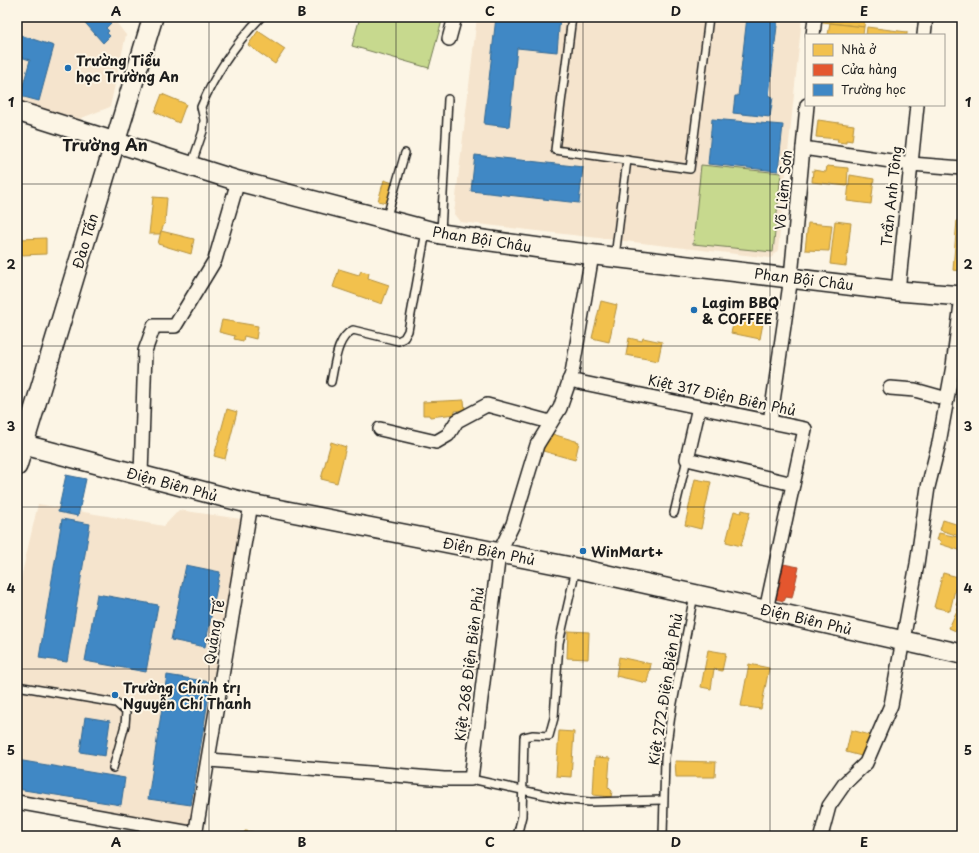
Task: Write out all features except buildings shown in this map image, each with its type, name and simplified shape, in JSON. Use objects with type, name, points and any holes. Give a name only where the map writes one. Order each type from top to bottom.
[{"type":"street","name":"Đào Tấn","points":[[17,466],[20,444],[153,17]]},
{"type":"street","points":[[449,39],[455,17]]},
{"type":"street","points":[[813,34],[814,17]]},
{"type":"street","points":[[924,34],[926,17]]},
{"type":"street","name":"Võ Liêm Sơn","points":[[770,422],[791,278],[807,106]]},
{"type":"street","name":"Trần Anh Tông","points":[[898,290],[917,106]]},
{"type":"street","name":"Phan Bội Châu","points":[[17,111],[238,181],[434,233],[592,255],[962,296]]},
{"type":"street","points":[[803,148],[911,164],[962,168]]},
{"type":"street","points":[[141,475],[145,351],[154,326],[175,326],[215,260],[238,181]]},
{"type":"street","name":"Kiệt 268 Điện Biên Phủ","points":[[471,779],[499,553],[513,524],[537,445],[560,408],[569,380],[592,255]]},
{"type":"street","points":[[821,836],[829,806],[845,783],[866,763],[891,705],[917,564],[928,487],[947,399],[958,366],[962,296]]},
{"type":"street","name":"Kiệt 317 Điện Biên Phủ","points":[[569,380],[805,429],[766,610]]},
{"type":"street","points":[[890,388],[915,390],[947,399]]},
{"type":"street","points":[[380,429],[436,442],[448,435],[457,421],[486,406],[550,422]]},
{"type":"street","points":[[699,407],[687,459],[793,484]]},
{"type":"street","name":"Điện Biên Phủ","points":[[20,444],[251,504],[576,568],[962,654]]},
{"type":"street","name":"Quảng Tế","points":[[196,835],[210,760],[251,504]]},
{"type":"street","points":[[210,760],[444,779],[471,779]]},
{"type":"street","points":[[17,802],[196,835]]},
{"type":"lane","points":[[191,166],[203,131],[204,120],[201,107],[206,96],[233,51],[261,17]]},
{"type":"lane","points":[[572,17],[556,150],[690,169],[709,17]]},
{"type":"lane","points":[[331,382],[341,340],[347,333],[353,330],[398,340],[404,338],[408,331],[434,233],[448,99]]},
{"type":"lane","points":[[386,220],[405,153]]},
{"type":"lane","points":[[615,257],[627,160]]},
{"type":"lane","points":[[674,513],[687,459]]},
{"type":"lane","points":[[517,836],[522,816],[524,737],[533,735],[549,736],[554,718],[559,643],[576,568]]},
{"type":"lane","name":"Kiệt 272 Điện Biên Phủ","points":[[663,836],[665,758],[672,708],[694,594]]},
{"type":"lane","points":[[17,686],[116,703],[126,712],[125,725],[113,768]]},
{"type":"lane","points":[[471,779],[563,799],[589,802],[663,800]]},
{"type":"shaded area","name":"Trường Tiểu học Trường An","points":[[17,17],[112,17],[126,35],[110,107],[79,119],[17,101]]},
{"type":"shaded area","points":[[477,17],[802,17],[778,250],[771,258],[460,222],[454,214]]},
{"type":"shaded area","name":"Trường Chính trị Nguyễn Chí Thanh","points":[[38,504],[164,526],[179,510],[241,519],[191,826],[17,796],[17,595]]},
{"type":"green space","points":[[360,17],[443,17],[429,68],[352,46]]},
{"type":"green space","points":[[701,165],[781,173],[773,252],[693,244]]},
{"type":"place","name":"Trường Tiểu học Trường An","points":[[68,68]]},
{"type":"place","name":"Lagim BBQ & COFFEE","points":[[694,310]]},
{"type":"place","name":"WinMart+","points":[[583,551]]},
{"type":"place","name":"Trường Chính trị Nguyễn Chí Thanh","points":[[115,695]]},
{"type":"district","name":"Trường An","points":[[105,144]]}]
